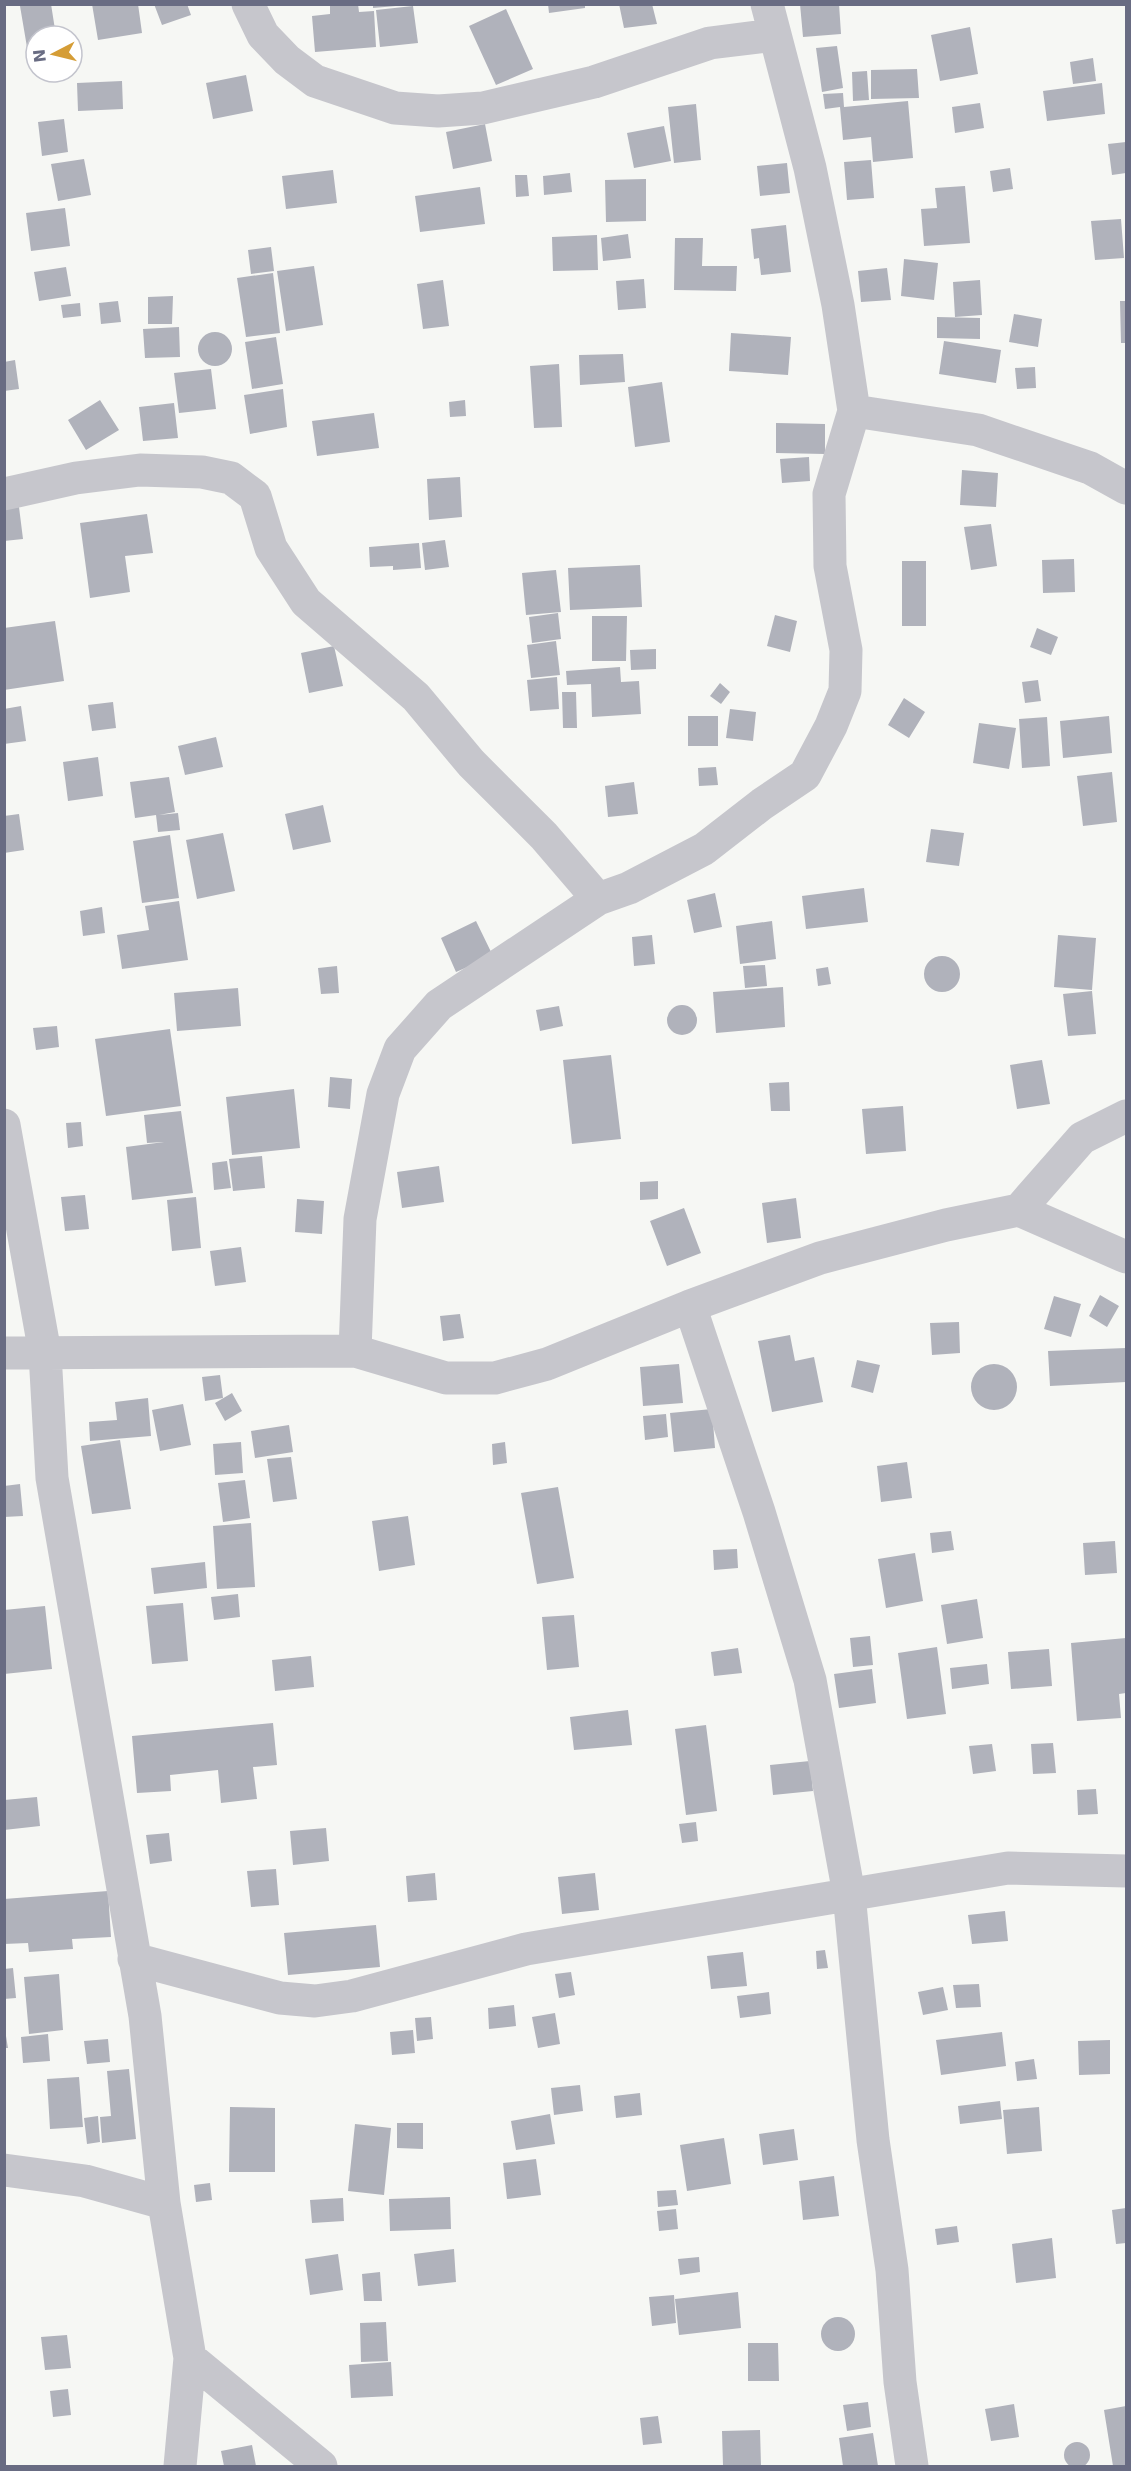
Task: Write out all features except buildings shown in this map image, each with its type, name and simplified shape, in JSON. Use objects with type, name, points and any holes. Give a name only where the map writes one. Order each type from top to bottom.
[{"type":"street","points":[[248,4],[263,35],[287,60],[315,81],[395,108],[438,111],[483,108],[594,82],[771,20],[810,168],[838,304],[854,411],[829,494],[830,566],[846,650],[845,691],[831,726],[805,775],[704,849],[628,888],[598,899],[503,965],[439,1005],[400,1049],[383,1094],[360,1219],[355,1351]]},
{"type":"street","points":[[854,411],[978,430],[1090,468],[1126,488]]},
{"type":"street","points":[[4,494],[76,478],[140,470],[202,472],[231,478],[255,496],[271,548],[306,602],[416,697],[471,763],[544,836],[598,899]]},
{"type":"street","points":[[1019,1210],[1082,1138],[1126,1116]]},
{"type":"street","points":[[4,1125],[45,1353],[52,1478],[144,2016],[164,2203],[190,2358],[180,2466]]},
{"type":"street","points":[[4,1353],[355,1351],[446,1378],[495,1378],[547,1364],[617,1338],[690,1306],[820,1258],[946,1225],[1019,1210],[1126,1257]]},
{"type":"street","points":[[690,1306],[759,1512],[810,1680],[849,1894],[873,2140],[892,2270],[900,2382],[912,2466]]},
{"type":"street","points":[[135,1959],[280,1998],[315,2001],[352,1996],[526,1949],[1008,1868],[1126,1871]]},
{"type":"street","points":[[4,2170],[85,2181],[164,2203]]},
{"type":"street","points":[[190,2358],[321,2466]]}]
